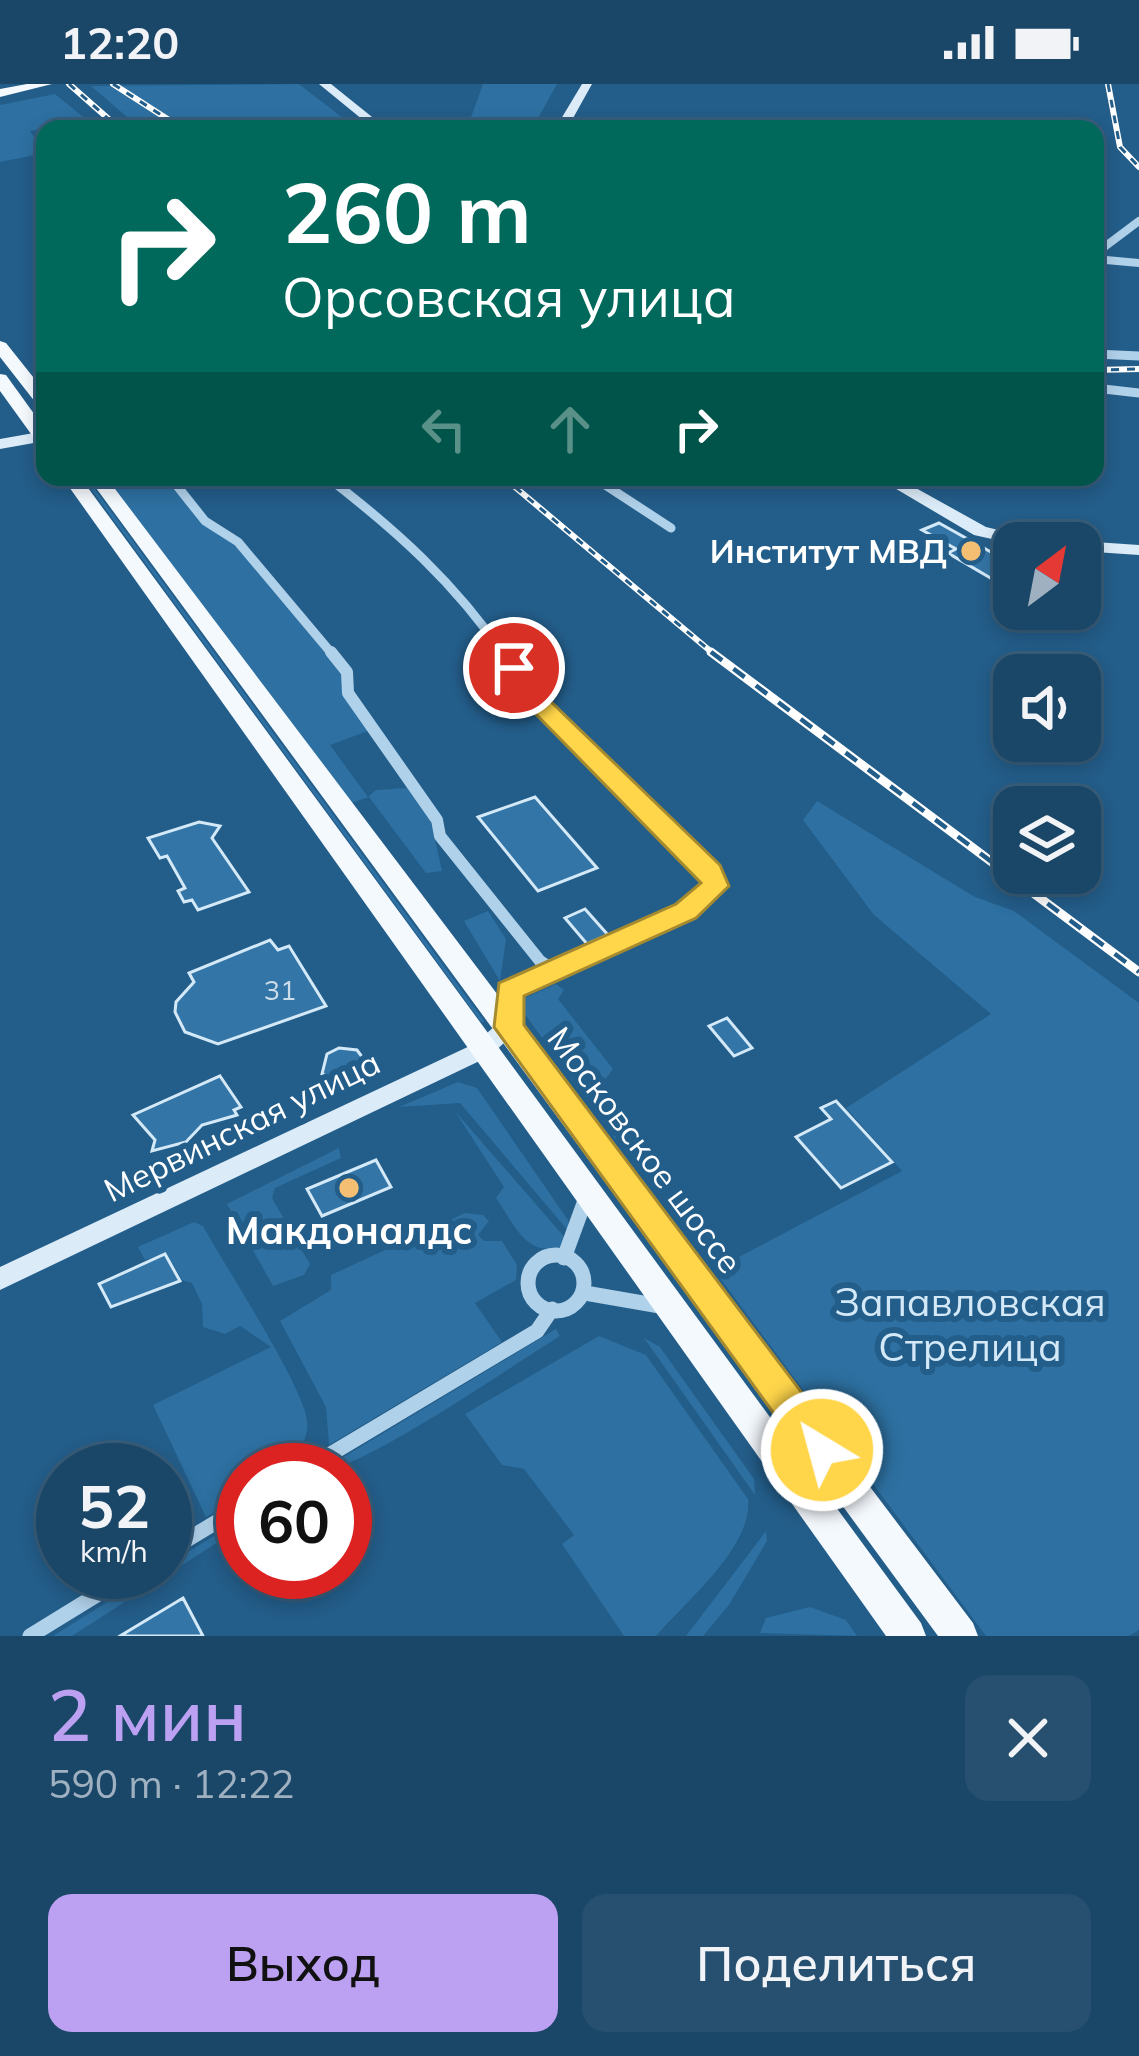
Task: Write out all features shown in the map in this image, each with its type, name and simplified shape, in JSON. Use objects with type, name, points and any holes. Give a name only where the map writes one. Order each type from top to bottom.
[{"type":"main road","points":[[0,91],[36,85]]},
{"type":"main road","points":[[0,346],[36,392]]},
{"type":"main road","points":[[0,379],[36,427]]},
{"type":"main road","points":[[77,486],[908,1636]]},
{"type":"main road","name":"Московское шоссе","points":[[105,486],[960,1636]]},
{"type":"street","points":[[324,84],[370,120]]},
{"type":"street","points":[[566,120],[587,84]]},
{"type":"street","points":[[1104,249],[1139,221]]},
{"type":"street","points":[[1104,257],[1139,263]]},
{"type":"street","points":[[1104,354],[1139,356]]},
{"type":"street","points":[[1104,389],[1139,393]]},
{"type":"street","points":[[0,444],[36,439]]},
{"type":"street","points":[[177,486],[205,520],[238,542],[347,672],[346,683],[406,782],[437,820],[440,836],[540,961],[555,971]]},
{"type":"street","points":[[339,486],[399,532],[470,604],[536,700],[715,879],[711,892],[686,911],[509,991],[509,1027]]},
{"type":"street","points":[[606,486],[671,529]]},
{"type":"street","points":[[900,486],[993,534]]},
{"type":"street","points":[[1101,547],[1139,550]]},
{"type":"street","name":"Мервинская улица","points":[[0,1279],[482,1050],[509,1027]]},
{"type":"street","points":[[564,1258],[587,1194]]},
{"type":"street","points":[[564,1258],[584,1271],[585,1293],[572,1306],[552,1309],[535,1302],[526,1280],[539,1261],[564,1258]]},
{"type":"street","points":[[585,1293],[670,1308]]},
{"type":"street","points":[[349,1443],[537,1331],[552,1309]]},
{"type":"street","points":[[30,1636],[90,1599]]},
{"type":"green space","points":[[299,84],[345,120],[131,120],[91,86]]},
{"type":"green space","points":[[483,84],[557,84],[537,120],[470,120]]},
{"type":"green space","points":[[55,94],[87,120],[36,120],[36,130],[30,131],[36,140],[36,155],[0,162],[0,105]]},
{"type":"green space","points":[[89,486],[485,1022],[481,1022]]},
{"type":"green space","points":[[107,486],[177,486],[205,521],[224,530],[347,672],[346,683],[376,728],[330,745],[368,797],[376,790],[407,788],[430,818],[442,871],[426,873],[369,797],[351,803]]},
{"type":"green space","name":"Запавловская Стрелица","points":[[817,801],[975,897],[1014,911],[1139,1003],[1139,1630],[1129,1636],[986,1636],[714,1270],[902,1171],[846,1108],[991,1014],[874,915],[803,820]]},
{"type":"green space","points":[[488,911],[506,939],[500,981],[464,921]]},
{"type":"green space","points":[[556,984],[564,990],[558,999],[613,1069],[604,1081],[640,1139],[628,1156],[516,1002]]},
{"type":"green space","points":[[458,1082],[477,1088],[568,1220],[570,1233],[460,1103],[399,1107]]},
{"type":"green space","points":[[454,1110],[567,1240],[564,1246],[540,1248],[523,1237],[496,1198],[504,1187]]},
{"type":"green space","points":[[339,1148],[341,1158],[275,1188],[272,1198],[310,1264],[304,1275],[273,1286],[227,1204]]},
{"type":"green space","points":[[465,1213],[483,1215],[489,1221],[478,1235],[484,1241],[502,1241],[517,1265],[516,1280],[475,1303],[502,1342],[329,1443],[326,1407],[280,1321],[331,1290],[331,1275]]},
{"type":"green space","points":[[194,1222],[203,1226],[292,1381],[307,1420],[303,1443],[216,1443],[216,1511],[206,1517],[192,1487],[192,1443],[171,1443],[153,1405],[271,1347],[240,1326],[225,1334],[203,1327],[202,1304],[192,1283],[182,1280],[166,1253],[145,1260],[138,1247]]},
{"type":"green space","points":[[556,1329],[560,1336],[440,1413],[372,1452],[372,1443],[367,1443]]},
{"type":"green space","points":[[599,1336],[646,1355],[748,1499],[747,1517],[729,1554],[656,1636],[624,1636],[562,1544],[574,1535],[524,1469],[502,1465],[465,1414]]},
{"type":"green space","points":[[644,1338],[660,1347],[754,1479],[755,1495]]},
{"type":"green space","points":[[766,1531],[767,1541],[729,1605],[703,1636],[686,1636]]},
{"type":"green space","points":[[216,1535],[216,1543],[192,1559],[192,1549]]},
{"type":"green space","points":[[112,1599],[130,1599],[72,1636],[53,1636]]},
{"type":"green space","points":[[810,1607],[846,1620],[857,1636],[760,1633],[766,1618]]},
{"type":"building","name":"Институт МВД","points":[[939,523],[993,553],[993,579],[948,553],[956,549],[922,530]]},
{"type":"building","points":[[535,797],[597,868],[538,891],[478,817]]},
{"type":"building","points":[[199,822],[220,826],[212,838],[249,892],[198,910],[192,900],[184,902],[178,891],[185,888],[167,856],[160,858],[148,838]]},
{"type":"building","points":[[585,909],[608,935],[587,944],[565,918]]},
{"type":"building","points":[[270,940],[278,950],[289,946],[326,1006],[218,1044],[185,1032],[175,1012],[176,1002],[194,982],[189,973]]},
{"type":"building","points":[[727,1018],[752,1048],[734,1056],[709,1026]]},
{"type":"building","points":[[339,1048],[357,1050],[368,1065],[360,1077],[347,1083],[322,1074],[327,1054]]},
{"type":"building","points":[[220,1076],[241,1107],[234,1110],[237,1115],[202,1125],[186,1142],[152,1151],[155,1140],[133,1115]]},
{"type":"building","points":[[836,1101],[892,1162],[841,1188],[796,1137],[831,1119],[821,1108]]},
{"type":"building","name":"Макдоналдс","points":[[376,1160],[391,1187],[322,1216],[307,1189]]},
{"type":"building","points":[[165,1254],[180,1281],[111,1307],[99,1284]]},
{"type":"building","points":[[184,1599],[203,1636],[120,1636]]},
{"type":"railway","points":[[69,84],[110,120]]},
{"type":"railway","points":[[113,84],[169,120]]},
{"type":"railway","points":[[1108,84],[1120,147],[1139,167]]},
{"type":"railway","points":[[1104,370],[1139,369]]},
{"type":"railway","points":[[514,486],[715,655]]},
{"type":"railway","points":[[711,652],[715,655]]},
{"type":"railway","points":[[715,655],[1139,972]]},
{"type":"place","name":"Институт МВД","points":[[971,551]]},
{"type":"place","name":"Макдоналдс","points":[[349,1188]]},
{"type":"route","points":[[514,668],[536,700],[710,872],[715,886],[686,911],[509,991],[509,1027],[822,1450]]}]
